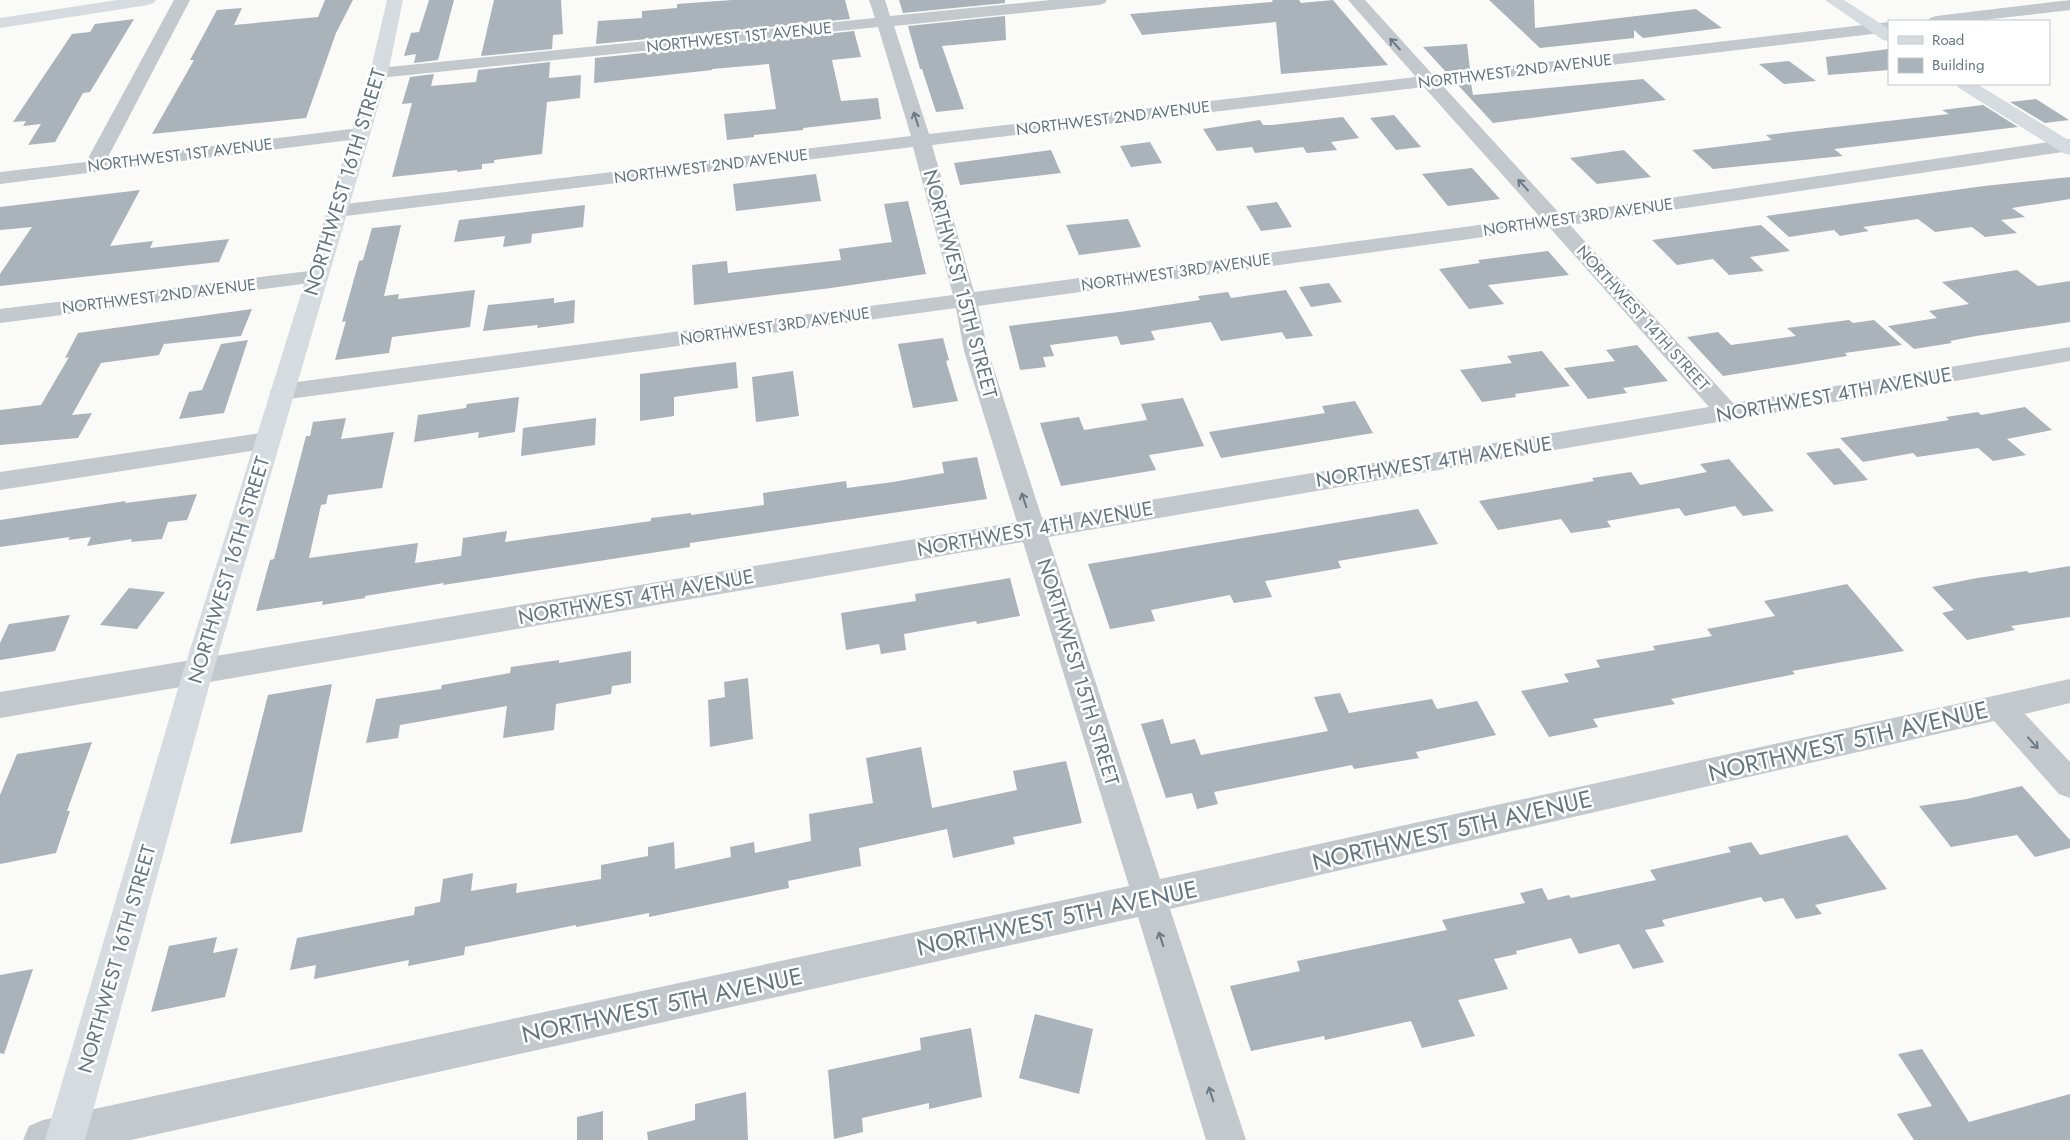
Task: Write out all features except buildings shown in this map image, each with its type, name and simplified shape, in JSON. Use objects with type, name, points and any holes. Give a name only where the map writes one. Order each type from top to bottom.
[{"type":"street","points":[[0,24],[148,0]]},
{"type":"street","points":[[94,165],[182,0]]},
{"type":"street","name":"NORTHWEST 16TH STREET","points":[[58,1138],[338,211],[359,134],[379,73],[395,0]]},
{"type":"street","name":"NORTHWEST 15TH STREET","points":[[877,0],[920,133],[965,301],[976,351],[1226,1140]]},
{"type":"street","name":"NORTHWEST 1ST AVENUE","points":[[379,73],[1099,0]]},
{"type":"street","name":"NORTHWEST 14TH STREET","points":[[1356,0],[1729,414]]},
{"type":"street","points":[[1832,0],[1885,30]]},
{"type":"street","points":[[1944,20],[2070,5]]},
{"type":"street","name":"NORTHWEST 2ND AVENUE","points":[[338,211],[1428,81],[1885,30]]},
{"type":"street","points":[[1968,85],[2069,147]]},
{"type":"street","name":"NORTHWEST 1ST AVENUE","points":[[0,178],[359,134]]},
{"type":"street","name":"NORTHWEST 3RD AVENUE","points":[[282,392],[1556,221],[2069,147]]},
{"type":"street","name":"NORTHWEST 2ND AVENUE","points":[[0,316],[317,276]]},
{"type":"street","name":"NORTHWEST 4TH AVENUE","points":[[0,705],[1033,529],[1729,414],[2070,354]]},
{"type":"street","points":[[0,481],[268,442]]},
{"type":"street","name":"NORTHWEST 5TH AVENUE","points":[[58,1138],[1148,898],[2070,691]]},
{"type":"street","points":[[2000,707],[2070,784]]}]
